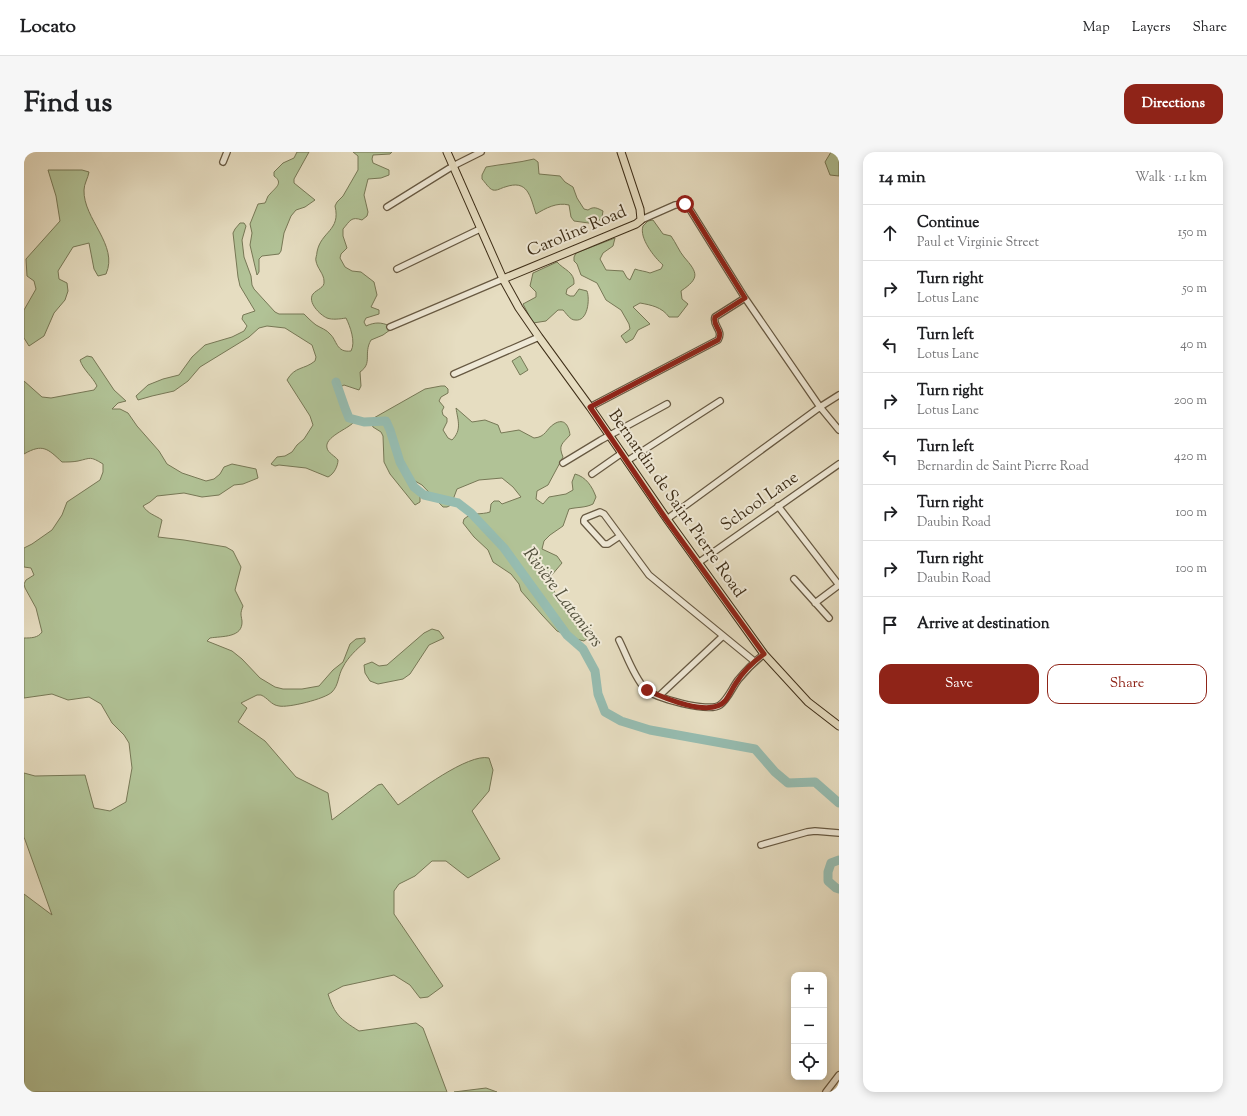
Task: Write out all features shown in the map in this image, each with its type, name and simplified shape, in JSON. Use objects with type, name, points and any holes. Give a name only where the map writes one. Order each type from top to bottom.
[{"type":"main road","name":"Bernardin de Saint Pierre Road","points":[[447,152],[502,279],[519,308],[590,407],[666,519],[764,654],[808,702],[838,724]]},
{"type":"main road","name":"Caroline Road","points":[[502,279],[636,224],[641,220],[640,209],[621,152]]},
{"type":"street","points":[[223,162],[227,152]]},
{"type":"street","points":[[387,207],[453,166],[481,152]]},
{"type":"street","points":[[641,220],[675,206],[685,204],[689,208],[745,298],[820,407],[839,430]]},
{"type":"street","points":[[397,269],[480,229]]},
{"type":"street","points":[[390,327],[502,279]]},
{"type":"street","points":[[590,407],[718,340],[720,331],[715,325],[715,317],[745,298]]},
{"type":"street","points":[[454,374],[539,337]]},
{"type":"street","points":[[666,519],[820,407],[839,395]]},
{"type":"street","points":[[627,462],[720,401]]},
{"type":"street","points":[[563,463],[601,440],[667,404]]},
{"type":"street","points":[[592,474],[622,453]]},
{"type":"street","name":"School Lane","points":[[698,563],[839,464]]},
{"type":"street","points":[[778,506],[839,585],[815,603]]},
{"type":"street","points":[[620,536],[608,544],[604,544],[584,522],[584,518],[600,512],[604,514],[649,575],[754,661]]},
{"type":"street","points":[[794,579],[829,618]]},
{"type":"street","points":[[659,696],[723,636]]},
{"type":"street","points":[[619,640],[638,680],[647,690],[659,696],[698,707],[711,708],[719,706],[754,661],[764,654]]},
{"type":"street","points":[[761,845],[807,832],[815,831],[839,833]]},
{"type":"street","points":[[826,1092],[837,1084],[839,1076]]},
{"type":"green space","points":[[297,152],[309,152],[294,179],[294,183],[315,200],[305,207],[296,210],[291,216],[284,233],[281,251],[279,254],[262,256],[259,259],[259,272],[257,275],[250,245],[252,233],[250,224],[258,204],[265,203],[268,196],[278,185],[274,172],[283,163],[294,158]]},
{"type":"green space","points":[[353,152],[392,152],[390,154],[373,155],[373,163],[389,170],[389,175],[381,178],[368,179],[364,195],[368,212],[367,216],[362,220],[351,220],[343,229],[343,236],[347,248],[341,254],[340,258],[345,267],[352,271],[361,272],[374,282],[377,295],[371,307],[379,310],[379,314],[366,318],[364,322],[366,326],[381,323],[390,326],[390,330],[371,340],[366,365],[360,372],[361,386],[359,390],[344,385],[338,388],[344,411],[354,422],[329,440],[327,444],[329,451],[338,460],[334,472],[328,477],[306,468],[279,465],[275,466],[271,464],[277,457],[285,456],[292,452],[304,439],[313,425],[310,416],[287,380],[293,372],[311,364],[315,361],[316,357],[312,345],[285,328],[267,326],[259,328],[249,337],[200,367],[188,381],[174,391],[138,400],[136,396],[148,385],[179,375],[192,357],[205,345],[232,337],[244,331],[247,326],[242,319],[243,315],[255,311],[240,286],[238,277],[233,233],[240,223],[244,223],[246,226],[242,240],[244,257],[254,289],[275,312],[279,314],[304,314],[316,325],[326,330],[342,350],[351,351],[353,339],[346,318],[327,318],[315,308],[312,297],[324,283],[324,278],[316,260],[319,245],[333,226],[336,214],[335,206],[337,202],[343,196],[358,170],[358,156]]},
{"type":"green space","points":[[831,152],[839,152],[839,176],[830,175],[825,162]]},
{"type":"green space","points":[[534,159],[538,162],[539,174],[560,176],[565,182],[573,187],[577,198],[584,209],[588,210],[596,208],[603,211],[602,217],[596,224],[574,221],[571,217],[569,205],[565,204],[556,205],[536,214],[530,195],[523,187],[513,185],[498,190],[493,190],[482,179],[482,175],[486,167]]},
{"type":"green space","points":[[48,170],[82,170],[89,172],[84,188],[85,201],[104,242],[108,253],[109,263],[106,274],[98,276],[94,269],[89,243],[73,247],[58,271],[59,279],[67,283],[68,291],[65,300],[54,313],[44,336],[29,346],[24,338],[24,310],[36,289],[34,281],[27,276],[26,259],[60,221],[56,196]]},
{"type":"green space","points":[[653,220],[663,234],[671,236],[682,255],[692,267],[695,275],[694,279],[681,291],[682,299],[688,304],[678,317],[669,317],[656,307],[640,303],[633,307],[650,324],[638,330],[633,339],[626,343],[621,336],[630,329],[629,324],[621,310],[606,300],[597,283],[581,275],[577,264],[574,261],[574,257],[576,253],[615,238],[613,246],[603,253],[600,259],[606,270],[623,271],[630,280],[635,269],[650,273],[661,269],[663,265],[648,247],[642,231],[643,226],[648,221]]},
{"type":"green space","points":[[557,262],[571,274],[574,280],[574,284],[567,289],[566,294],[574,296],[579,289],[587,291],[587,309],[583,317],[579,320],[573,320],[563,310],[558,310],[546,321],[533,323],[523,304],[536,297],[536,292],[530,286],[533,273]]},
{"type":"green space","points":[[87,356],[92,357],[114,390],[126,401],[118,403],[112,409],[120,409],[128,413],[137,426],[159,451],[167,464],[182,473],[206,481],[214,479],[220,474],[224,467],[232,464],[256,469],[258,478],[243,484],[234,485],[219,495],[202,497],[184,493],[157,496],[143,506],[149,513],[162,520],[158,537],[226,547],[233,551],[241,567],[235,590],[243,606],[241,612],[241,627],[239,631],[231,635],[210,638],[207,641],[232,651],[260,678],[275,687],[283,689],[302,689],[319,686],[333,670],[343,662],[350,644],[356,639],[365,638],[365,642],[345,663],[336,686],[328,695],[290,706],[276,705],[261,695],[257,695],[241,703],[247,708],[238,722],[265,741],[296,777],[328,793],[332,820],[378,785],[382,784],[398,805],[442,775],[468,762],[480,758],[489,758],[493,770],[489,791],[472,811],[500,859],[468,878],[446,861],[432,861],[415,876],[399,884],[394,891],[394,914],[443,986],[428,997],[420,998],[410,985],[394,975],[343,986],[328,994],[333,1007],[339,1016],[359,1031],[416,1023],[423,1028],[447,1092],[24,1092],[24,894],[52,915],[24,837],[24,773],[35,776],[85,775],[94,808],[110,811],[126,802],[132,768],[129,743],[124,735],[112,723],[101,704],[89,697],[68,700],[52,694],[24,698],[24,638],[36,637],[42,632],[36,608],[24,584],[26,580],[34,575],[31,568],[24,567],[24,548],[52,530],[62,515],[67,502],[100,480],[103,472],[103,464],[90,458],[62,462],[49,451],[41,448],[24,454],[24,381],[42,397],[51,398],[94,390],[97,386],[83,367],[80,360]]},
{"type":"green space","points":[[520,356],[528,370],[520,375],[512,361]]},
{"type":"green space","points":[[445,386],[448,389],[448,393],[441,397],[439,401],[444,407],[442,411],[443,415],[447,418],[447,422],[443,430],[448,438],[452,440],[458,429],[456,408],[472,422],[485,420],[498,425],[501,433],[519,430],[534,438],[541,436],[551,426],[558,422],[564,422],[569,429],[570,435],[561,447],[563,457],[548,485],[537,491],[536,499],[543,504],[549,497],[566,494],[573,490],[572,482],[575,474],[579,475],[588,482],[596,497],[593,504],[569,509],[563,526],[544,541],[542,549],[557,556],[562,563],[551,576],[552,585],[555,593],[564,606],[590,628],[591,636],[584,641],[557,631],[521,591],[519,584],[511,574],[493,562],[488,550],[474,537],[463,523],[464,519],[470,515],[490,512],[491,504],[494,501],[499,501],[502,504],[521,497],[513,487],[502,478],[479,480],[457,489],[451,505],[443,507],[422,485],[415,481],[408,480],[410,485],[420,496],[420,502],[415,505],[390,474],[384,462],[383,436],[381,432],[373,427],[371,423],[372,419],[425,389]]},
{"type":"green space","points":[[432,629],[439,631],[444,638],[429,645],[410,674],[403,679],[378,684],[370,681],[365,673],[364,665],[372,662],[379,666],[387,665],[424,633]]},
{"type":"green space","points":[[486,1088],[497,1092],[454,1092]]},
{"type":"waterway","name":"Rivière Lataniers","points":[[336,382],[349,418],[364,422],[386,421],[400,462],[414,487],[424,495],[458,503],[471,513],[504,548],[567,635],[583,649],[595,671],[598,694],[605,712],[621,721],[650,730],[755,749],[775,772],[788,783],[815,782],[839,803]]},
{"type":"waterway","name":"Rivière Lataniers","points":[[839,860],[831,863],[828,872],[828,881],[839,889]]},
{"type":"route","points":[[647,690],[661,697],[698,707],[711,708],[719,706],[754,661],[764,654],[666,519],[590,407],[718,340],[720,331],[715,325],[715,317],[745,298],[689,208],[685,204]]}]
